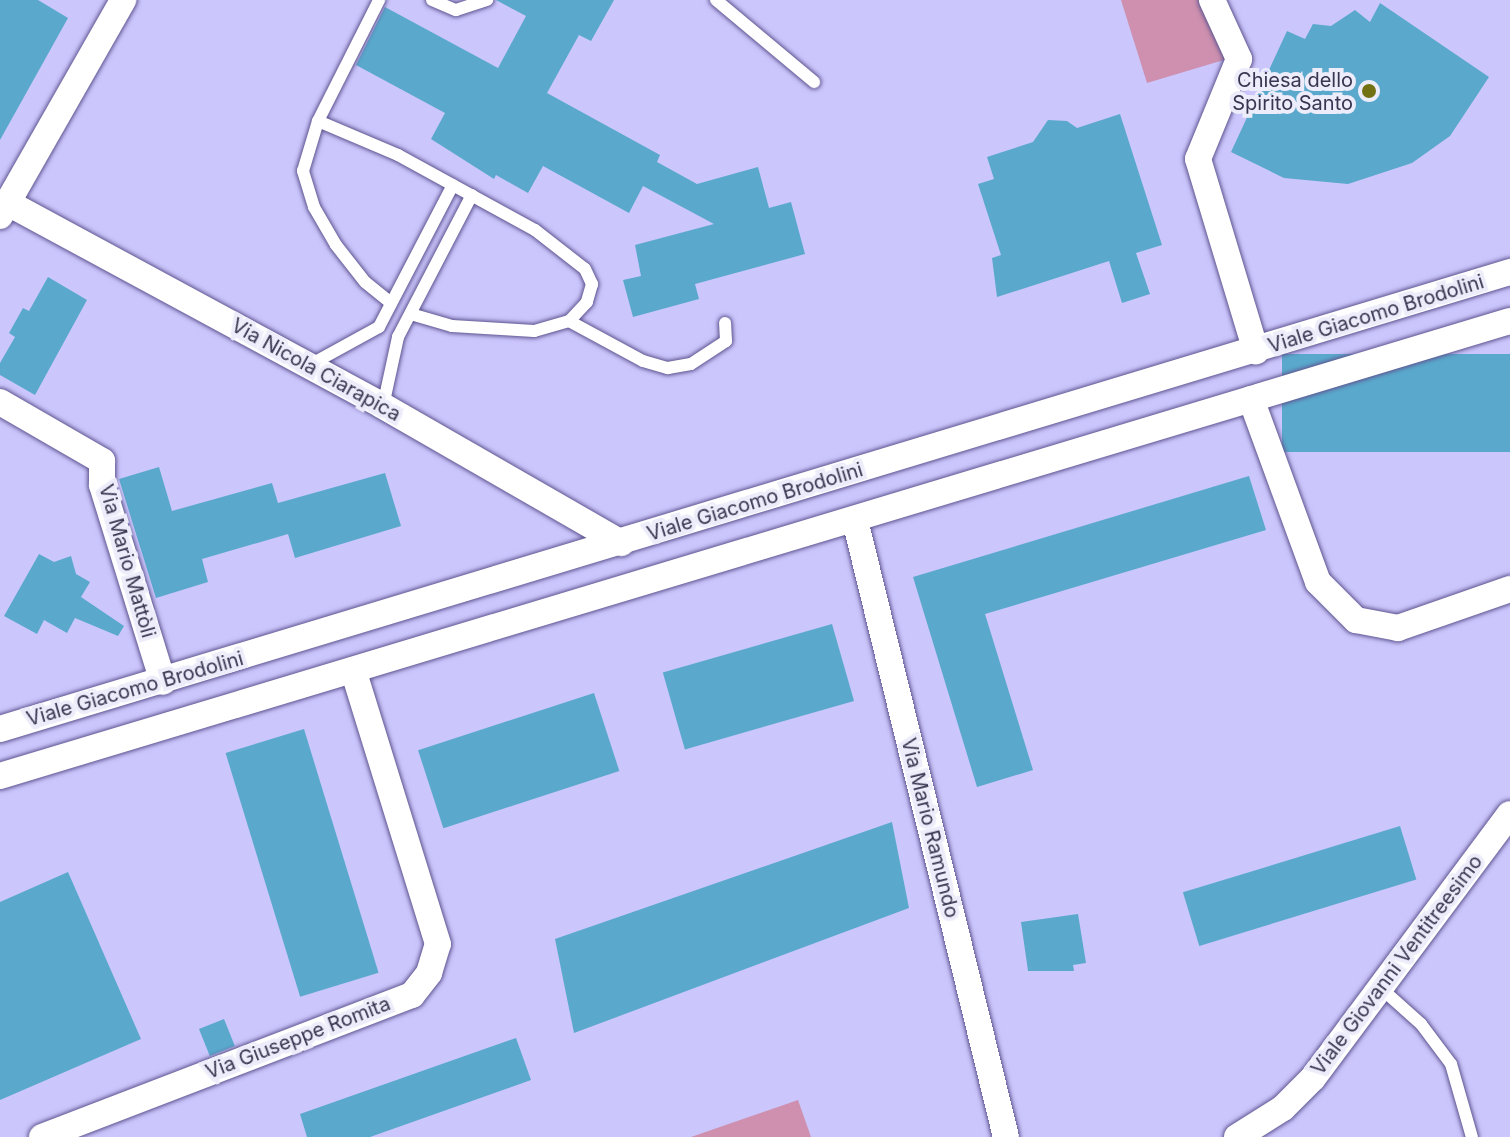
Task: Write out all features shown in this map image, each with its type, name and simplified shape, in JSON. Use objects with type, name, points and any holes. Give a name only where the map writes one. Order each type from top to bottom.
[{"type":"street","points":[[4,209],[123,0]]},
{"type":"street","points":[[1212,0],[1239,59],[1198,159],[1256,351]]},
{"type":"street","name":"Via Nicola Ciarapica","points":[[4,209],[383,406],[621,543]]},
{"type":"street","name":"Viale Giacomo Brodolini","points":[[0,729],[1510,272]]},
{"type":"street","points":[[0,776],[1510,321]]},
{"type":"street","points":[[1251,399],[1318,582],[1356,620],[1398,628],[1510,589]]},
{"type":"street","name":"Via Mario Mattòli","points":[[0,402],[102,461],[102,485],[163,682]]},
{"type":"street","name":"Via Mario Ramundo","points":[[855,520],[1006,1137]]},
{"type":"street","name":"Via Giuseppe Romita","points":[[42,1137],[412,995],[429,973],[438,944],[353,670]]},
{"type":"street","name":"Viale Giovanni Ventitreesimo","points":[[1237,1137],[1283,1108],[1313,1078],[1383,990],[1510,814]]},
{"type":"lane","points":[[379,0],[318,121],[303,171],[314,207],[356,270],[391,303]]},
{"type":"lane","points":[[432,0],[456,10],[487,0]]},
{"type":"lane","points":[[716,0],[814,82]]},
{"type":"lane","points":[[318,121],[453,185],[535,230],[585,269],[592,284],[587,302],[569,321],[501,332],[452,326],[411,314]]},
{"type":"lane","points":[[308,366],[379,327],[453,185]]},
{"type":"lane","points":[[383,406],[398,337],[472,195]]},
{"type":"lane","points":[[569,321],[643,361],[668,368],[691,364],[726,341],[725,323]]},
{"type":"lane","points":[[1383,990],[1421,1024],[1451,1064],[1472,1137]]},
{"type":"shaded area","points":[[1121,0],[1209,0],[1227,59],[1147,83]]},
{"type":"shaded area","points":[[798,1100],[811,1137],[691,1137]]},
{"type":"building","points":[[0,0],[38,0],[68,18],[0,140]]},
{"type":"building","points":[[496,0],[614,0],[591,41],[579,35],[547,93],[660,155],[657,162],[697,184],[758,167],[769,208],[791,202],[805,254],[695,284],[699,299],[633,317],[623,280],[641,276],[635,245],[714,224],[643,186],[629,213],[543,166],[528,193],[496,175],[494,179],[431,139],[445,113],[356,65],[385,7],[498,68],[526,16]]},
{"type":"building","name":"Chiesa dello Spirito Santo","points":[[1380,3],[1489,77],[1450,136],[1412,163],[1348,184],[1284,178],[1231,152],[1287,31],[1305,39],[1313,24],[1331,26],[1355,10],[1370,22]]},
{"type":"building","points":[[1120,114],[1162,245],[1136,253],[1150,294],[1122,303],[1109,261],[997,297],[992,258],[1001,255],[978,184],[994,179],[987,157],[1033,142],[1048,120],[1067,121],[1077,128]]},
{"type":"building","points":[[48,277],[87,300],[35,395],[0,375],[0,363],[15,337],[9,333],[23,308],[29,311]]},
{"type":"building","points":[[1282,354],[1510,354],[1510,452],[1282,452]]},
{"type":"building","points":[[159,467],[172,511],[272,483],[278,503],[385,473],[401,526],[295,558],[288,534],[202,559],[208,582],[156,598],[119,479]]},
{"type":"building","points":[[1249,476],[1266,530],[985,614],[1033,770],[977,787],[913,577]]},
{"type":"building","points":[[39,554],[54,562],[71,556],[76,574],[90,582],[81,597],[124,626],[118,636],[75,618],[67,633],[44,620],[37,634],[4,616]]},
{"type":"building","points":[[832,624],[854,701],[685,749],[663,673]]},
{"type":"building","points":[[594,693],[619,771],[443,828],[418,750]]},
{"type":"building","points":[[304,729],[379,973],[300,997],[226,753]]},
{"type":"building","points":[[892,822],[909,908],[574,1033],[555,939]]},
{"type":"building","points":[[1400,826],[1416,880],[1199,946],[1183,892]]},
{"type":"building","points":[[68,872],[141,1039],[0,1100],[0,902]]},
{"type":"building","points":[[1078,914],[1086,963],[1073,965],[1074,971],[1028,971],[1021,922]]},
{"type":"building","points":[[224,1019],[235,1046],[210,1056],[199,1029]]},
{"type":"building","points":[[516,1038],[531,1080],[370,1137],[307,1137],[300,1114]]},
{"type":"place","name":"Chiesa dello Spirito Santo","points":[[1369,91]]}]
